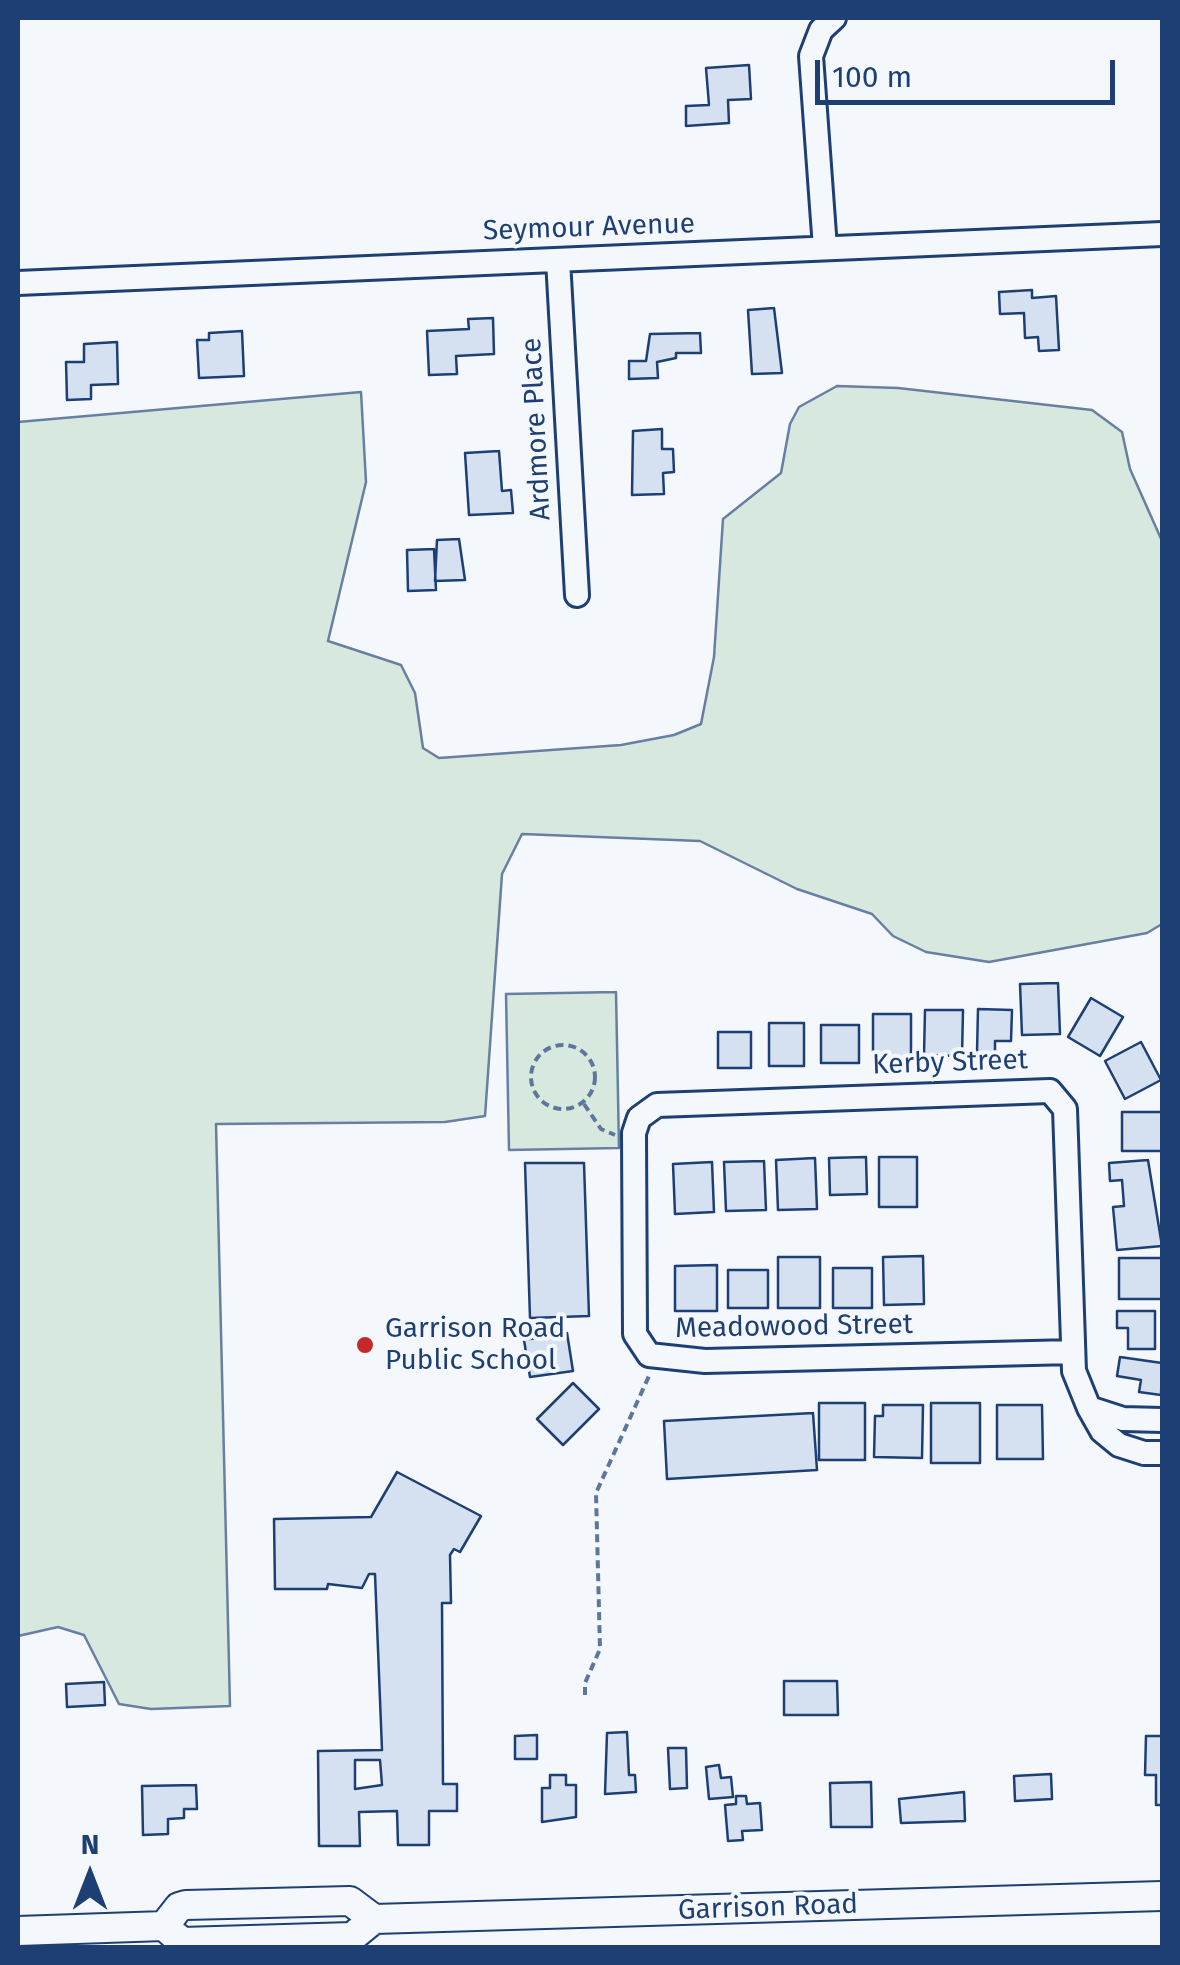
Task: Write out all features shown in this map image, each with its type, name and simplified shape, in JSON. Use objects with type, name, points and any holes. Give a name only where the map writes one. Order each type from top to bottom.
[{"type":"main road","name":"Garrison Road","points":[[18,1931],[164,1926],[178,1908],[186,1906],[355,1901],[374,1920],[1162,1896]]},
{"type":"street","points":[[824,248],[811,56],[827,24]]},
{"type":"street","name":"Seymour Avenue","points":[[18,283],[1162,234]]},
{"type":"street","name":"Ardmore Place","points":[[558,260],[577,595]]},
{"type":"street","name":"Kerby Street","points":[[647,1111],[657,1105],[1050,1092],[1066,1110],[1073,1352]]},
{"type":"street","name":"Meadowood Street","points":[[647,1111],[639,1118],[634,1137],[636,1334],[641,1347],[657,1358],[1073,1352]]},
{"type":"street","points":[[1073,1352],[1078,1386],[1102,1431],[1119,1446],[1144,1454],[1162,1453]]},
{"type":"street","points":[[1089,1408],[1123,1419],[1162,1420]]},
{"type":"path","points":[[561,1045],[588,1056],[595,1075],[583,1102],[563,1109],[552,1107],[536,1093],[532,1072],[542,1053],[561,1045]]},
{"type":"path","points":[[583,1102],[602,1129],[634,1137]]},
{"type":"path","points":[[585,1695],[585,1683],[600,1650],[596,1493],[657,1358]]},
{"type":"shaded area","points":[[837,386],[898,388],[1092,410],[1122,432],[1130,469],[1162,541],[1162,924],[1147,933],[989,962],[926,952],[893,936],[872,914],[797,889],[700,841],[522,834],[502,874],[485,1116],[445,1122],[216,1124],[230,1706],[151,1709],[119,1704],[84,1635],[58,1627],[18,1636],[18,422],[361,392],[366,482],[328,641],[401,665],[415,693],[423,748],[439,758],[621,745],[674,735],[701,724],[714,657],[723,519],[781,473],[790,424],[799,407]]},
{"type":"shaded area","points":[[616,992],[619,1148],[509,1150],[506,994]]},
{"type":"building","points":[[749,65],[751,99],[728,100],[729,123],[686,126],[686,106],[709,105],[706,68]]},
{"type":"building","points":[[1032,290],[1032,298],[1056,296],[1059,350],[1039,351],[1038,337],[1025,338],[1024,313],[1000,314],[999,292]]},
{"type":"building","points":[[774,308],[782,373],[752,374],[748,310]]},
{"type":"building","points":[[493,318],[494,354],[456,356],[457,374],[429,375],[427,331],[469,329],[468,319]]},
{"type":"building","points":[[242,331],[244,376],[199,378],[197,340],[209,340],[209,333]]},
{"type":"building","points":[[700,333],[701,353],[676,353],[676,358],[657,362],[658,378],[629,379],[629,361],[646,361],[650,334]]},
{"type":"building","points":[[117,342],[118,384],[91,385],[91,399],[67,400],[66,362],[84,362],[84,344]]},
{"type":"building","points":[[662,429],[662,449],[673,449],[674,472],[663,473],[664,494],[632,495],[633,431]]},
{"type":"building","points":[[499,451],[502,491],[511,490],[513,513],[469,515],[465,453]]},
{"type":"building","points":[[459,539],[465,580],[435,581],[437,540]]},
{"type":"building","points":[[434,549],[436,590],[408,591],[407,550]]},
{"type":"building","points":[[1058,983],[1060,1034],[1022,1035],[1020,984]]},
{"type":"building","points":[[1091,998],[1123,1017],[1100,1056],[1068,1037]]},
{"type":"building","points":[[978,1009],[1012,1010],[1011,1041],[995,1041],[995,1053],[977,1052]]},
{"type":"building","points":[[925,1010],[963,1010],[962,1056],[924,1055]]},
{"type":"building","points":[[873,1014],[911,1014],[911,1061],[873,1061]]},
{"type":"building","points":[[769,1023],[804,1023],[804,1066],[769,1066]]},
{"type":"building","points":[[821,1025],[859,1025],[859,1063],[821,1063]]},
{"type":"building","points":[[718,1032],[751,1032],[751,1068],[718,1068]]},
{"type":"building","points":[[1141,1042],[1161,1080],[1125,1099],[1105,1061]]},
{"type":"building","points":[[1122,1112],[1162,1112],[1162,1151],[1122,1151]]},
{"type":"building","points":[[866,1157],[867,1194],[830,1195],[829,1158]]},
{"type":"building","points":[[879,1157],[917,1157],[917,1207],[879,1207]]},
{"type":"building","points":[[815,1158],[817,1209],[778,1210],[776,1160]]},
{"type":"building","points":[[1148,1160],[1162,1246],[1117,1250],[1113,1207],[1124,1206],[1122,1180],[1110,1181],[1109,1163]]},
{"type":"building","points":[[764,1161],[766,1210],[726,1211],[724,1162]]},
{"type":"building","points":[[712,1162],[714,1212],[675,1214],[673,1164]]},
{"type":"building","points":[[525,1163],[584,1163],[589,1316],[530,1318]]},
{"type":"building","points":[[923,1256],[924,1304],[884,1305],[883,1257]]},
{"type":"building","points":[[778,1257],[820,1257],[820,1308],[778,1308]]},
{"type":"building","points":[[1119,1258],[1162,1258],[1162,1299],[1119,1299]]},
{"type":"building","points":[[717,1265],[717,1311],[675,1311],[675,1266]]},
{"type":"building","points":[[833,1268],[872,1268],[872,1308],[833,1308]]},
{"type":"building","points":[[728,1270],[768,1270],[768,1308],[728,1308]]},
{"type":"building","points":[[1117,1311],[1155,1311],[1155,1349],[1128,1349],[1128,1328],[1117,1328]]},
{"type":"building","points":[[567,1333],[573,1371],[530,1377],[524,1340]]},
{"type":"building","points":[[1120,1357],[1162,1363],[1161,1395],[1139,1392],[1141,1380],[1117,1376]]},
{"type":"building","points":[[573,1383],[599,1409],[563,1445],[537,1419]]},
{"type":"building","points":[[819,1403],[865,1403],[865,1460],[819,1460]]},
{"type":"building","points":[[931,1403],[980,1403],[980,1463],[931,1463]]},
{"type":"building","points":[[883,1405],[923,1405],[922,1458],[874,1457],[875,1416],[883,1416]]},
{"type":"building","points":[[997,1405],[1042,1405],[1043,1459],[997,1459]]},
{"type":"building","points":[[813,1413],[817,1470],[667,1479],[664,1421]]},
{"type":"building","points":[[397,1472],[481,1516],[460,1552],[454,1549],[450,1555],[451,1603],[442,1603],[443,1784],[457,1784],[457,1811],[429,1811],[429,1845],[398,1845],[397,1811],[359,1812],[360,1846],[319,1846],[318,1751],[382,1750],[375,1574],[369,1574],[362,1588],[328,1584],[327,1589],[275,1589],[274,1519],[371,1517]],"holes":[[[355,1760],[380,1760],[382,1785],[355,1789]]]},
{"type":"building","points":[[784,1681],[837,1681],[838,1715],[784,1715]]},
{"type":"building","points":[[104,1682],[105,1705],[67,1707],[66,1684]]},
{"type":"building","points":[[627,1732],[629,1775],[635,1775],[636,1792],[605,1794],[607,1733]]},
{"type":"building","points":[[537,1735],[537,1759],[515,1759],[515,1736]]},
{"type":"building","points":[[1146,1736],[1162,1736],[1162,1805],[1156,1805],[1156,1775],[1145,1775]]},
{"type":"building","points":[[668,1748],[686,1748],[687,1788],[670,1789]]},
{"type":"building","points":[[719,1765],[721,1778],[731,1777],[733,1797],[709,1799],[706,1767]]},
{"type":"building","points":[[1051,1774],[1052,1799],[1015,1801],[1014,1776]]},
{"type":"building","points":[[550,1775],[566,1775],[566,1785],[576,1785],[576,1817],[542,1822],[542,1788],[550,1788]]},
{"type":"building","points":[[871,1782],[872,1827],[831,1827],[830,1783]]},
{"type":"building","points":[[196,1785],[197,1809],[184,1809],[184,1818],[168,1819],[168,1834],[143,1835],[142,1786]]},
{"type":"building","points":[[964,1792],[965,1821],[901,1823],[899,1799]]},
{"type":"building","points":[[736,1796],[746,1796],[747,1804],[760,1803],[762,1830],[742,1831],[743,1840],[728,1841],[725,1805],[736,1804]]},
{"type":"place","name":"Garrison Road Public School","points":[[365,1345]]}]
